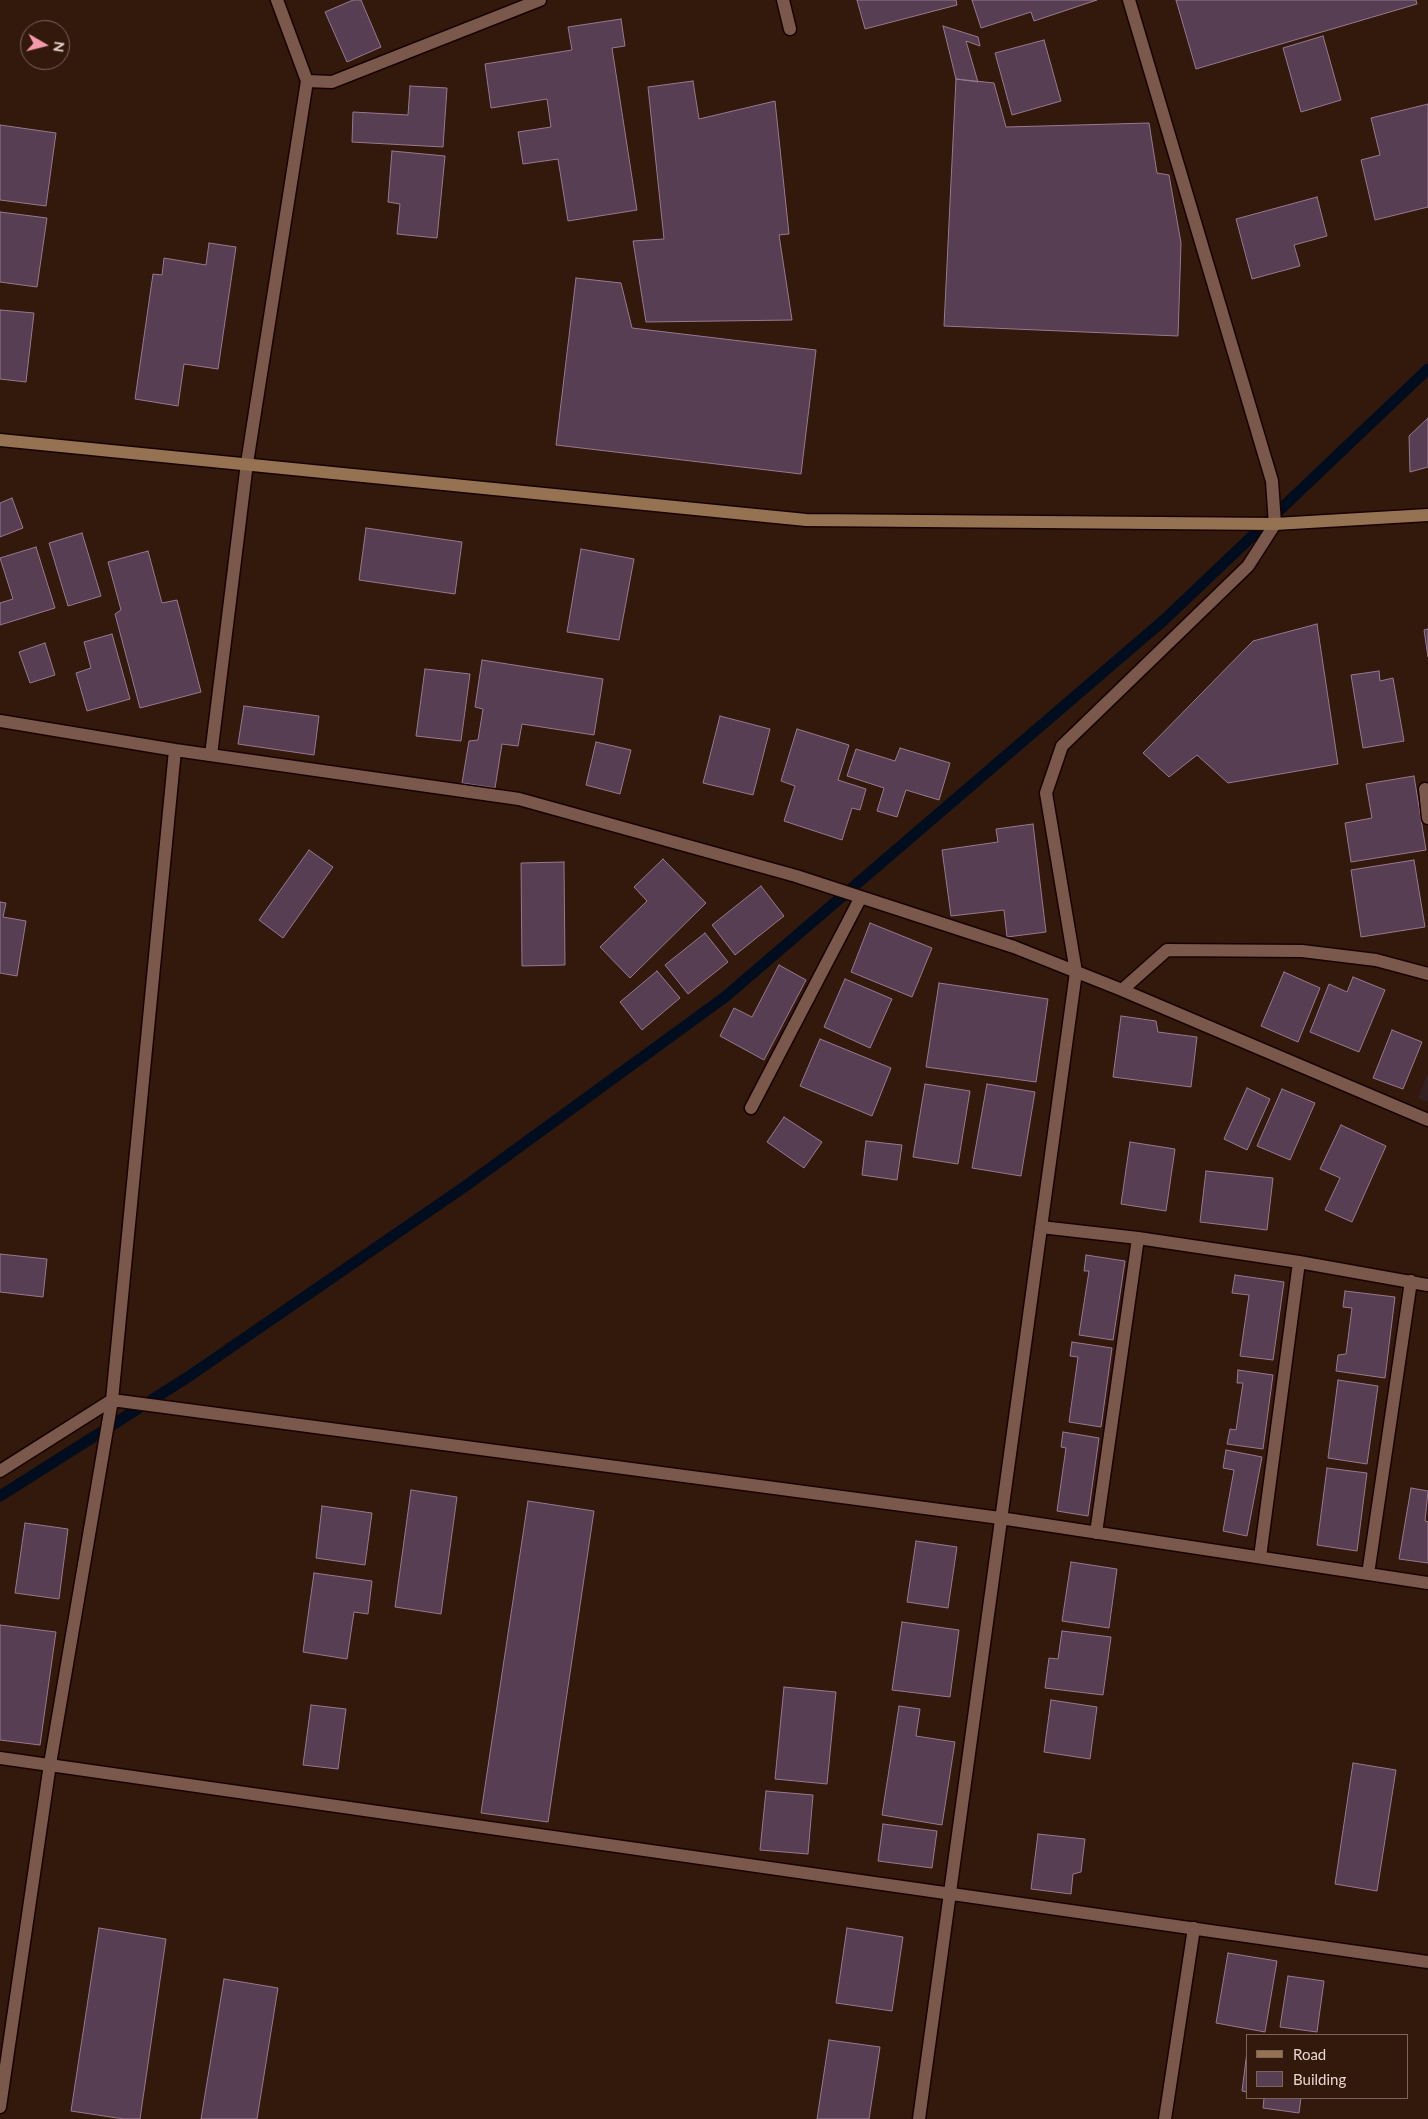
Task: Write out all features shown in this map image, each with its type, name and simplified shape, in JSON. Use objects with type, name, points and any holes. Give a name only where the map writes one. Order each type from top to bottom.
[{"type":"street","points":[[211,755],[247,463],[307,81],[277,0]]},
{"type":"street","points":[[307,81],[332,82],[540,0]]},
{"type":"street","points":[[783,0],[790,29]]},
{"type":"street","points":[[919,2119],[1076,972],[1046,793],[1062,746],[1248,566],[1275,524],[1272,481],[1129,0]]},
{"type":"street","points":[[0,440],[247,463],[806,520],[1275,524],[1428,515]]},
{"type":"street","points":[[0,721],[175,750],[519,798],[796,876],[1014,947],[1122,990],[1428,1120]]},
{"type":"street","points":[[0,2107],[50,1764],[112,1400],[175,750]]},
{"type":"street","points":[[1425,788],[1428,818]]},
{"type":"street","points":[[751,1108],[861,898]]},
{"type":"street","points":[[1122,990],[1167,950],[1302,951],[1376,960],[1428,974]]},
{"type":"street","points":[[1041,1227],[1138,1238],[1299,1262],[1428,1285]]},
{"type":"street","points":[[1096,1533],[1138,1238]]},
{"type":"street","points":[[1260,1558],[1299,1262]]},
{"type":"street","points":[[1368,1574],[1411,1281]]},
{"type":"street","points":[[0,1471],[112,1400],[1000,1518],[1428,1583]]},
{"type":"street","points":[[0,1758],[949,1892],[1428,1962]]},
{"type":"street","points":[[1165,2119],[1194,1928]]},
{"type":"shaded area","points":[[1428,1072],[1428,1102],[1418,1098]]},
{"type":"building","points":[[353,0],[361,0],[381,47],[347,62],[325,12]]},
{"type":"building","points":[[857,0],[956,0],[957,5],[865,29]]},
{"type":"building","points":[[972,0],[1097,0],[1034,21],[1031,12],[981,28]]},
{"type":"building","points":[[1176,0],[1416,0],[1417,4],[1196,69]]},
{"type":"building","points":[[621,19],[625,46],[612,48],[637,210],[568,221],[558,159],[523,164],[518,132],[551,127],[547,99],[491,108],[485,64],[572,50],[568,27]]},
{"type":"building","points":[[943,26],[978,37],[980,46],[966,41],[978,82],[956,79]]},
{"type":"building","points":[[1323,36],[1341,100],[1301,112],[1283,48]]},
{"type":"building","points":[[1044,40],[1061,101],[1012,115],[995,53]]},
{"type":"building","points":[[956,79],[994,83],[1006,127],[1149,123],[1157,173],[1169,175],[1181,243],[1178,336],[944,326]]},
{"type":"building","points":[[693,81],[699,119],[775,101],[789,234],[779,235],[792,320],[646,322],[633,241],[664,239],[648,87]]},
{"type":"building","points":[[410,86],[447,88],[443,147],[352,142],[353,112],[408,115]]},
{"type":"building","points":[[1428,104],[1428,207],[1375,220],[1361,160],[1380,155],[1371,118]]},
{"type":"building","points":[[0,125],[56,133],[46,206],[0,200]]},
{"type":"building","points":[[392,151],[445,156],[437,238],[397,234],[400,204],[388,202]]},
{"type":"building","points":[[1317,197],[1327,236],[1294,245],[1300,266],[1252,279],[1236,219]]},
{"type":"building","points":[[0,212],[47,218],[37,287],[0,282]]},
{"type":"building","points":[[209,243],[236,247],[218,369],[184,364],[178,406],[135,399],[153,274],[162,275],[164,258],[206,265]]},
{"type":"building","points":[[576,278],[621,283],[632,328],[816,350],[801,474],[556,445]]},
{"type":"building","points":[[0,310],[34,313],[26,382],[0,379]]},
{"type":"building","points":[[1428,418],[1428,467],[1410,472],[1409,436]]},
{"type":"building","points":[[12,498],[23,528],[0,537],[0,503]]},
{"type":"building","points":[[366,528],[462,542],[455,594],[359,580]]},
{"type":"building","points":[[82,533],[101,596],[68,606],[49,543]]},
{"type":"building","points":[[36,547],[55,608],[0,625],[0,603],[13,599],[0,558]]},
{"type":"building","points":[[581,549],[634,559],[619,640],[567,632]]},
{"type":"building","points":[[148,551],[162,603],[177,600],[201,692],[140,708],[115,614],[121,610],[108,562]]},
{"type":"building","points":[[1317,624],[1338,764],[1228,783],[1197,755],[1169,777],[1143,753],[1253,641]]},
{"type":"building","points":[[1428,629],[1428,657],[1424,630]]},
{"type":"building","points":[[112,634],[130,699],[87,711],[76,673],[91,668],[84,642]]},
{"type":"building","points":[[45,643],[55,675],[30,683],[19,652]]},
{"type":"building","points":[[482,660],[603,679],[594,735],[522,724],[518,746],[502,744],[495,788],[462,783],[469,741],[478,740],[483,709],[475,707]]},
{"type":"building","points":[[425,669],[470,674],[461,741],[416,736]]},
{"type":"building","points":[[1379,671],[1380,681],[1393,678],[1404,741],[1363,748],[1351,675]]},
{"type":"building","points":[[244,706],[319,716],[314,755],[238,744]]},
{"type":"building","points":[[720,716],[770,729],[753,795],[703,783]]},
{"type":"building","points":[[797,729],[849,745],[838,780],[866,789],[860,810],[852,808],[842,840],[784,821],[795,786],[781,781]]},
{"type":"building","points":[[596,742],[631,750],[620,794],[586,785]]},
{"type":"building","points":[[900,748],[950,763],[939,800],[906,790],[897,817],[877,811],[884,788],[847,776],[856,749],[895,761]]},
{"type":"building","points":[[1414,776],[1426,850],[1351,862],[1345,823],[1372,818],[1366,784]]},
{"type":"building","points":[[1033,824],[1046,932],[1007,937],[1004,910],[951,916],[942,850],[998,842],[996,829]]},
{"type":"building","points":[[309,850],[333,867],[283,938],[259,920]]},
{"type":"building","points":[[663,859],[706,903],[630,978],[600,947],[647,901],[634,887]]},
{"type":"building","points":[[1414,860],[1425,927],[1361,937],[1351,870]]},
{"type":"building","points":[[564,862],[565,965],[522,966],[521,863]]},
{"type":"building","points":[[761,886],[784,916],[735,955],[712,925]]},
{"type":"building","points":[[0,902],[6,903],[3,917],[26,921],[17,976],[0,973]]},
{"type":"building","points":[[870,923],[932,948],[912,997],[851,972]]},
{"type":"building","points":[[705,933],[728,962],[688,994],[665,965]]},
{"type":"building","points":[[779,965],[806,980],[764,1060],[720,1036],[734,1008],[752,1017]]},
{"type":"building","points":[[657,971],[680,998],[642,1030],[620,1002]]},
{"type":"building","points":[[1284,972],[1320,988],[1298,1042],[1261,1026]]},
{"type":"building","points":[[1353,977],[1385,990],[1359,1052],[1310,1032],[1329,984],[1347,992]]},
{"type":"building","points":[[845,979],[892,999],[870,1048],[824,1027]]},
{"type":"building","points":[[939,983],[1048,999],[1036,1082],[926,1067]]},
{"type":"building","points":[[1121,1016],[1156,1021],[1158,1032],[1197,1037],[1191,1087],[1113,1077]]},
{"type":"building","points":[[1392,1030],[1422,1042],[1403,1089],[1373,1078]]},
{"type":"building","points":[[820,1039],[891,1068],[872,1116],[800,1086]]},
{"type":"building","points":[[925,1084],[970,1091],[958,1164],[913,1157]]},
{"type":"building","points":[[987,1084],[1035,1092],[1021,1176],[972,1168]]},
{"type":"building","points":[[1247,1088],[1270,1099],[1247,1150],[1224,1139]]},
{"type":"building","points":[[1282,1089],[1315,1103],[1290,1160],[1257,1146]]},
{"type":"building","points":[[784,1117],[822,1142],[804,1168],[767,1142]]},
{"type":"building","points":[[1341,1125],[1386,1146],[1352,1222],[1325,1210],[1340,1178],[1320,1169]]},
{"type":"building","points":[[866,1141],[902,1145],[897,1180],[862,1175]]},
{"type":"building","points":[[1130,1142],[1175,1149],[1166,1211],[1121,1204]]},
{"type":"building","points":[[1206,1171],[1273,1178],[1267,1230],[1200,1222]]},
{"type":"building","points":[[0,1254],[47,1259],[43,1297],[0,1292]]},
{"type":"building","points":[[1086,1255],[1125,1261],[1113,1340],[1079,1335],[1089,1271],[1084,1271]]},
{"type":"building","points":[[1235,1275],[1284,1282],[1273,1360],[1240,1356],[1249,1295],[1232,1293]]},
{"type":"building","points":[[1345,1291],[1395,1297],[1385,1378],[1336,1371],[1338,1355],[1346,1354],[1352,1308],[1343,1307]]},
{"type":"building","points":[[1072,1342],[1112,1348],[1101,1427],[1069,1422],[1078,1357],[1070,1356]]},
{"type":"building","points":[[1238,1370],[1273,1375],[1263,1449],[1227,1444],[1230,1429],[1236,1430],[1243,1383],[1237,1383]]},
{"type":"building","points":[[1338,1380],[1378,1386],[1367,1464],[1328,1458]]},
{"type":"building","points":[[1063,1432],[1099,1438],[1088,1516],[1057,1511],[1066,1448],[1061,1447]]},
{"type":"building","points":[[1226,1450],[1262,1457],[1247,1536],[1223,1531],[1234,1470],[1223,1468]]},
{"type":"building","points":[[1327,1468],[1367,1473],[1357,1551],[1317,1545]]},
{"type":"building","points":[[1411,1488],[1428,1491],[1425,1521],[1428,1522],[1428,1563],[1399,1559]]},
{"type":"building","points":[[411,1490],[457,1497],[441,1614],[395,1607]]},
{"type":"building","points":[[528,1501],[594,1511],[548,1822],[481,1813]]},
{"type":"building","points":[[322,1506],[372,1513],[365,1565],[316,1558]]},
{"type":"building","points":[[25,1523],[68,1529],[59,1599],[15,1593]]},
{"type":"building","points":[[916,1541],[957,1547],[948,1608],[907,1602]]},
{"type":"building","points":[[1071,1562],[1117,1569],[1109,1628],[1062,1621]]},
{"type":"building","points":[[314,1573],[372,1581],[368,1614],[354,1612],[347,1659],[303,1652]]},
{"type":"building","points":[[902,1622],[959,1630],[950,1697],[892,1690]]},
{"type":"building","points":[[0,1625],[56,1632],[40,1745],[0,1740]]},
{"type":"building","points":[[1062,1631],[1111,1637],[1103,1695],[1045,1688],[1049,1658],[1058,1659]]},
{"type":"building","points":[[784,1687],[836,1692],[827,1784],[775,1779]]},
{"type":"building","points":[[1051,1700],[1097,1707],[1090,1759],[1044,1752]]},
{"type":"building","points":[[311,1705],[346,1709],[338,1769],[303,1765]]},
{"type":"building","points":[[899,1706],[920,1709],[916,1736],[955,1742],[942,1825],[882,1815]]},
{"type":"building","points":[[1353,1763],[1396,1770],[1377,1891],[1335,1884]]},
{"type":"building","points":[[766,1791],[813,1795],[808,1854],[760,1850]]},
{"type":"building","points":[[883,1824],[937,1831],[932,1868],[878,1861]]},
{"type":"building","points":[[1038,1834],[1085,1839],[1081,1872],[1073,1874],[1071,1894],[1031,1889]]},
{"type":"building","points":[[99,1928],[166,1939],[140,2119],[124,2119],[71,2111]]},
{"type":"building","points":[[847,1928],[903,1937],[892,2011],[836,2003]]},
{"type":"building","points":[[1228,1953],[1277,1961],[1265,2032],[1216,2023]]},
{"type":"building","points":[[1288,1976],[1324,1981],[1317,2032],[1280,2027]]},
{"type":"building","points":[[224,1979],[278,1988],[257,2119],[201,2119]]},
{"type":"building","points":[[829,2040],[880,2047],[869,2119],[817,2119]]},
{"type":"building","points":[[1246,2060],[1246,2092],[1242,2091]]},
{"type":"building","points":[[1264,2099],[1301,2099],[1299,2113],[1263,2108]]},
{"type":"waterway","points":[[0,1496],[188,1377],[467,1185],[725,997],[1164,620],[1428,369]]}]
